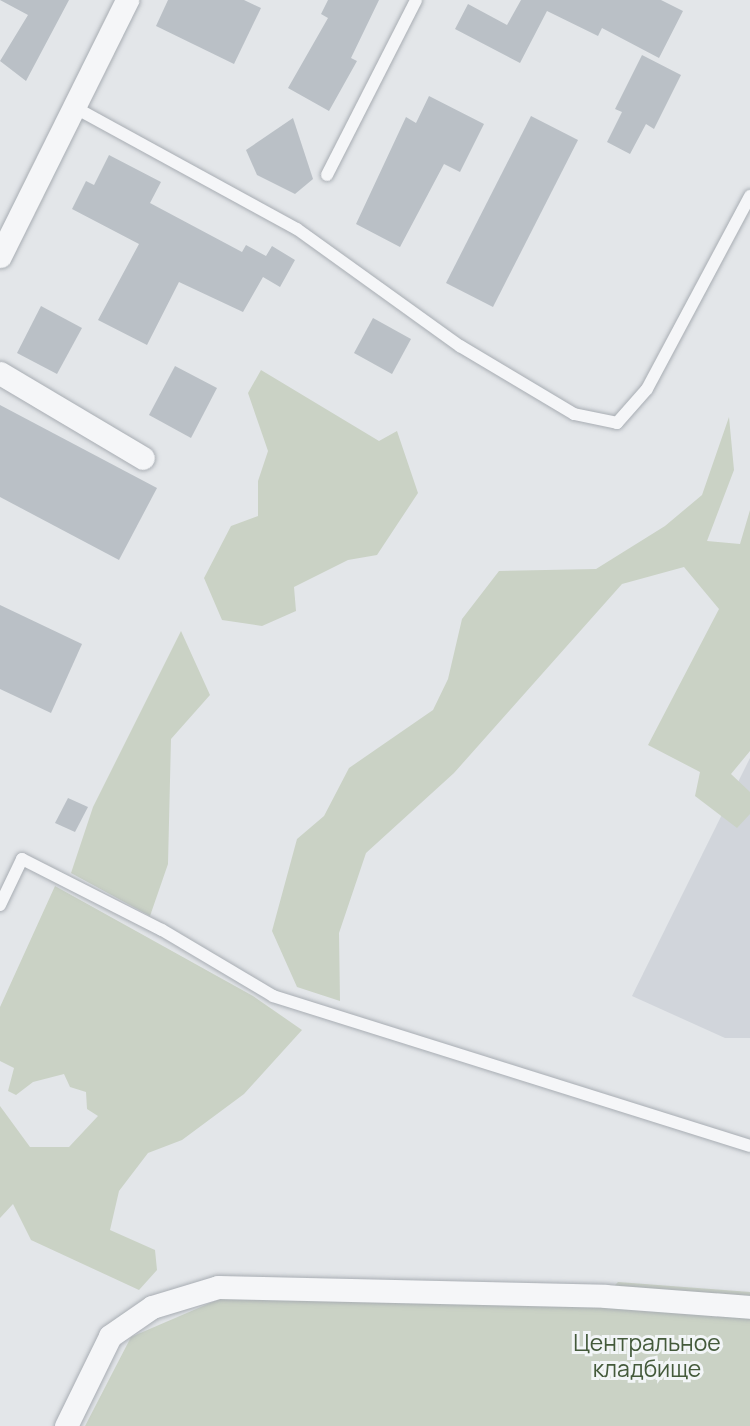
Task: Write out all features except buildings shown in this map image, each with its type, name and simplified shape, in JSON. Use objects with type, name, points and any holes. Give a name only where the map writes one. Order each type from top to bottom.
[{"type":"street","points":[[0,256],[71,106],[127,0]]},
{"type":"street","points":[[0,373],[143,458]]},
{"type":"street","points":[[66,1426],[110,1336],[152,1307],[218,1287],[605,1296],[750,1307]]},
{"type":"lane","points":[[327,175],[416,0]]},
{"type":"lane","points":[[71,106],[297,229],[460,346],[574,414],[617,423],[647,389],[750,196]]},
{"type":"lane","points":[[0,905],[22,859],[162,930],[273,996],[750,1146]]},
{"type":"shaded area","points":[[750,758],[750,1038],[725,1038],[632,996]]},
{"type":"green space","points":[[261,370],[379,441],[397,431],[418,493],[377,555],[348,560],[294,587],[296,611],[262,626],[222,620],[204,578],[231,526],[258,516],[258,481],[268,451],[248,393]]},
{"type":"green space","points":[[729,417],[734,470],[707,541],[740,544],[750,510],[750,751],[731,774],[750,792],[750,814],[737,828],[695,796],[700,772],[648,745],[719,609],[684,567],[622,584],[454,773],[366,853],[339,933],[340,1001],[297,987],[272,931],[297,839],[324,816],[349,768],[433,710],[448,679],[462,619],[499,571],[596,569],[665,526],[702,495]]},
{"type":"green space","points":[[181,631],[210,695],[171,739],[168,864],[150,916],[71,873],[93,807]]},
{"type":"green space","points":[[55,886],[253,996],[302,1030],[244,1094],[182,1140],[148,1153],[119,1191],[110,1230],[155,1250],[157,1270],[139,1290],[31,1240],[13,1204],[0,1218],[0,1106],[30,1147],[69,1147],[98,1116],[87,1109],[86,1092],[70,1087],[64,1074],[33,1082],[16,1095],[8,1091],[14,1068],[0,1061],[0,1007]]},
{"type":"green space","name":"Центральное кладбище","points":[[618,1282],[750,1292],[750,1426],[85,1426],[131,1337],[224,1297],[595,1306]]}]
